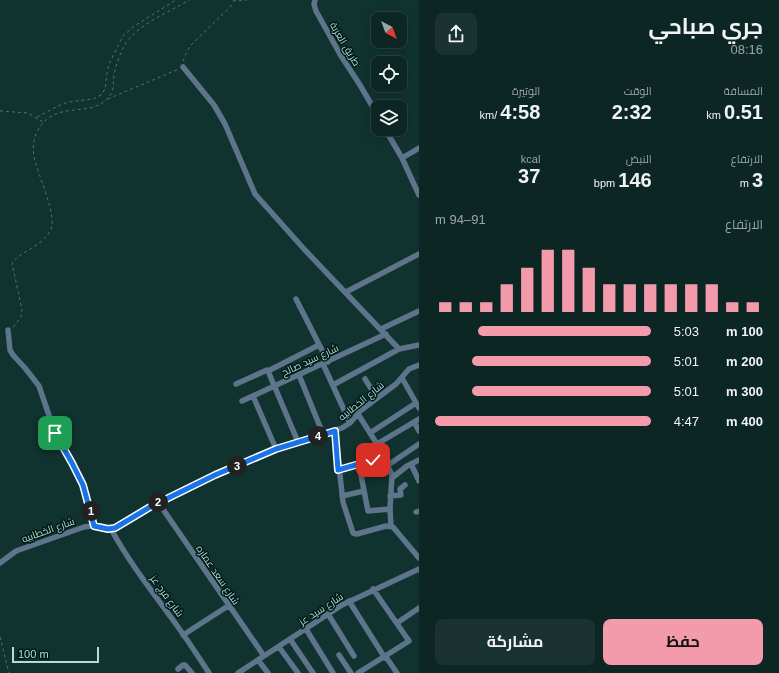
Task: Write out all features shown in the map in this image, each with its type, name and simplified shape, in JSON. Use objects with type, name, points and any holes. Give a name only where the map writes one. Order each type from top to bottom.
[{"type":"street","name":"طريق العزبة","points":[[315,0],[314,4],[316,12],[371,104]]},
{"type":"street","points":[[183,67],[214,105],[225,124],[255,194],[304,249],[399,349]]},
{"type":"street","points":[[389,136],[402,158],[419,195]]},
{"type":"street","points":[[402,158],[419,148]]},
{"type":"street","points":[[346,292],[419,254]]},
{"type":"street","points":[[296,299],[319,346],[333,385],[350,422]]},
{"type":"street","points":[[381,329],[419,311]]},
{"type":"street","points":[[8,330],[10,350],[39,386],[55,433],[83,485],[94,526]]},
{"type":"street","name":"شارع سيد صالح","points":[[242,400],[386,334]]},
{"type":"street","points":[[333,385],[399,349],[419,345]]},
{"type":"street","points":[[236,384],[266,370],[268,371],[319,346]]},
{"type":"street","name":"شارع الخطابيه","points":[[0,563],[16,551],[84,527],[94,526],[111,529],[119,526],[158,502],[215,475],[276,449],[335,431],[350,422],[377,398],[396,384],[409,369],[419,365]]},
{"type":"street","points":[[268,371],[298,442]]},
{"type":"street","points":[[299,375],[323,434]]},
{"type":"street","points":[[370,433],[418,406],[402,378]]},
{"type":"street","points":[[365,379],[377,398]]},
{"type":"street","points":[[253,396],[276,449]]},
{"type":"street","points":[[358,414],[377,444],[388,465],[392,478],[390,496],[391,526]]},
{"type":"street","points":[[377,444],[416,420],[419,431]]},
{"type":"street","points":[[335,431],[338,470],[344,508],[352,531],[356,534],[391,526],[396,529],[419,558]]},
{"type":"street","points":[[388,465],[419,444]]},
{"type":"street","points":[[338,470],[384,458]]},
{"type":"street","points":[[392,478],[419,460]]},
{"type":"street","points":[[411,464],[419,481]]},
{"type":"street","points":[[361,475],[368,512],[390,509]]},
{"type":"street","points":[[390,496],[401,495],[400,489],[405,485]]},
{"type":"street","points":[[342,496],[364,492]]},
{"type":"street","name":"شارع سعد عماره","points":[[158,502],[228,606],[261,658],[268,673]]},
{"type":"street","name":"شارع فرج عز","points":[[111,529],[123,551],[209,673]]},
{"type":"street","name":"شارع سيد عز","points":[[238,673],[247,671],[261,658],[349,601],[419,569]]},
{"type":"street","points":[[358,673],[409,642],[373,590]]},
{"type":"street","points":[[349,601],[397,673]]},
{"type":"street","points":[[183,635],[228,606]]},
{"type":"street","points":[[397,623],[419,608]]},
{"type":"street","points":[[328,614],[354,656]]},
{"type":"street","points":[[306,629],[333,673]]},
{"type":"street","points":[[290,639],[313,673]]},
{"type":"street","points":[[279,647],[298,673]]},
{"type":"street","points":[[339,655],[351,673]]},
{"type":"street","points":[[178,670],[185,665],[192,673]]},
{"type":"path","points":[[37,118],[62,104],[93,99],[101,95],[105,89],[109,64],[123,36],[127,31],[176,0]]},
{"type":"path","points":[[107,99],[113,89],[114,73],[124,46],[130,38],[156,18],[189,0]]},
{"type":"path","points":[[8,330],[17,324],[21,317],[22,310],[12,263],[41,242],[49,234],[52,226],[51,210],[36,165],[33,150],[36,134],[43,122],[61,111],[93,107],[107,99],[183,67],[187,51],[191,45],[231,6],[234,0],[247,0]]},
{"type":"path","points":[[0,111],[28,113],[43,122]]},
{"type":"path","points":[[0,637],[9,673]]},
{"type":"route","points":[[55,433],[83,485],[94,526],[108,529],[119,526],[142,511],[215,475],[276,449],[335,431],[338,470],[373,460]]}]
